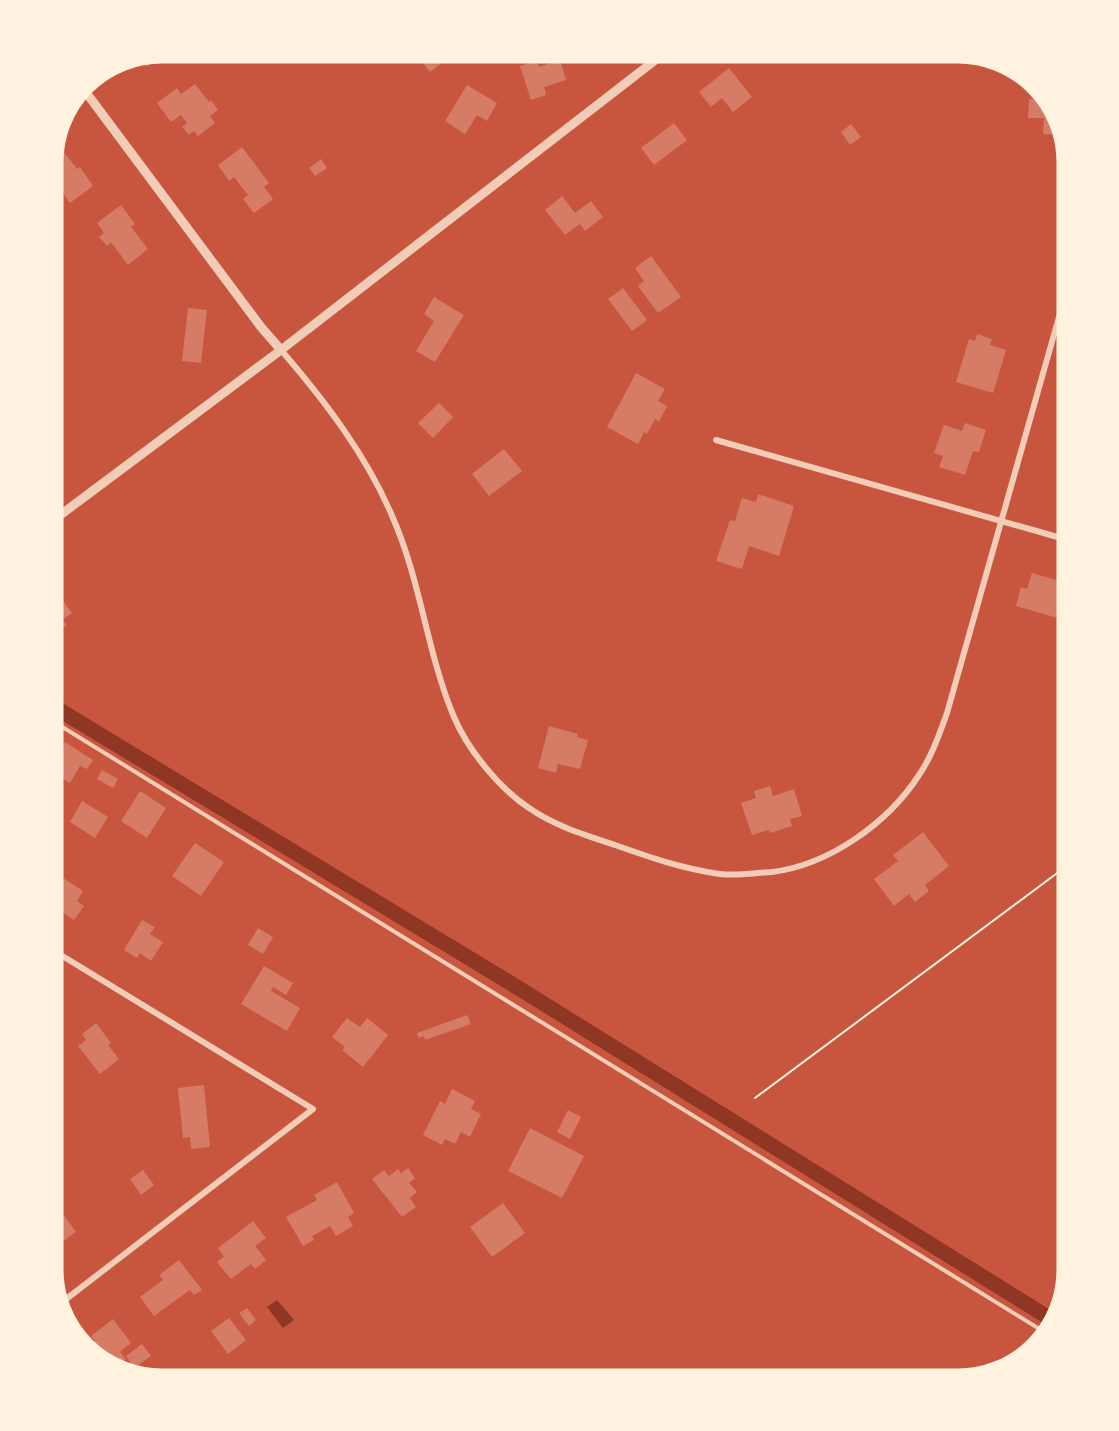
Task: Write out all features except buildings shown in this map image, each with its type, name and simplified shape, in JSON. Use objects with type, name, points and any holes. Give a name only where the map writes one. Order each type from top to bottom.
[{"type":"street","points":[[62,514],[281,350],[653,62]]},
{"type":"street","points":[[87,94],[261,327],[305,378],[357,449],[393,516],[414,576],[441,683],[455,719],[469,745],[505,788],[528,808],[555,823],[659,861],[722,874],[779,871],[815,861],[845,846],[871,828],[899,802],[919,775],[935,747],[947,713],[1058,321]]},
{"type":"street","points":[[716,440],[1058,537]]},
{"type":"street","points":[[62,956],[312,1109],[66,1299]]},
{"type":"lane","points":[[62,727],[1038,1328]]},
{"type":"path","points":[[755,1098],[1058,872]]},
{"type":"shaded area","points":[[277,1300],[294,1320],[283,1328],[267,1307]]},
{"type":"waterway","points":[[62,712],[512,984],[1046,1316]]}]
